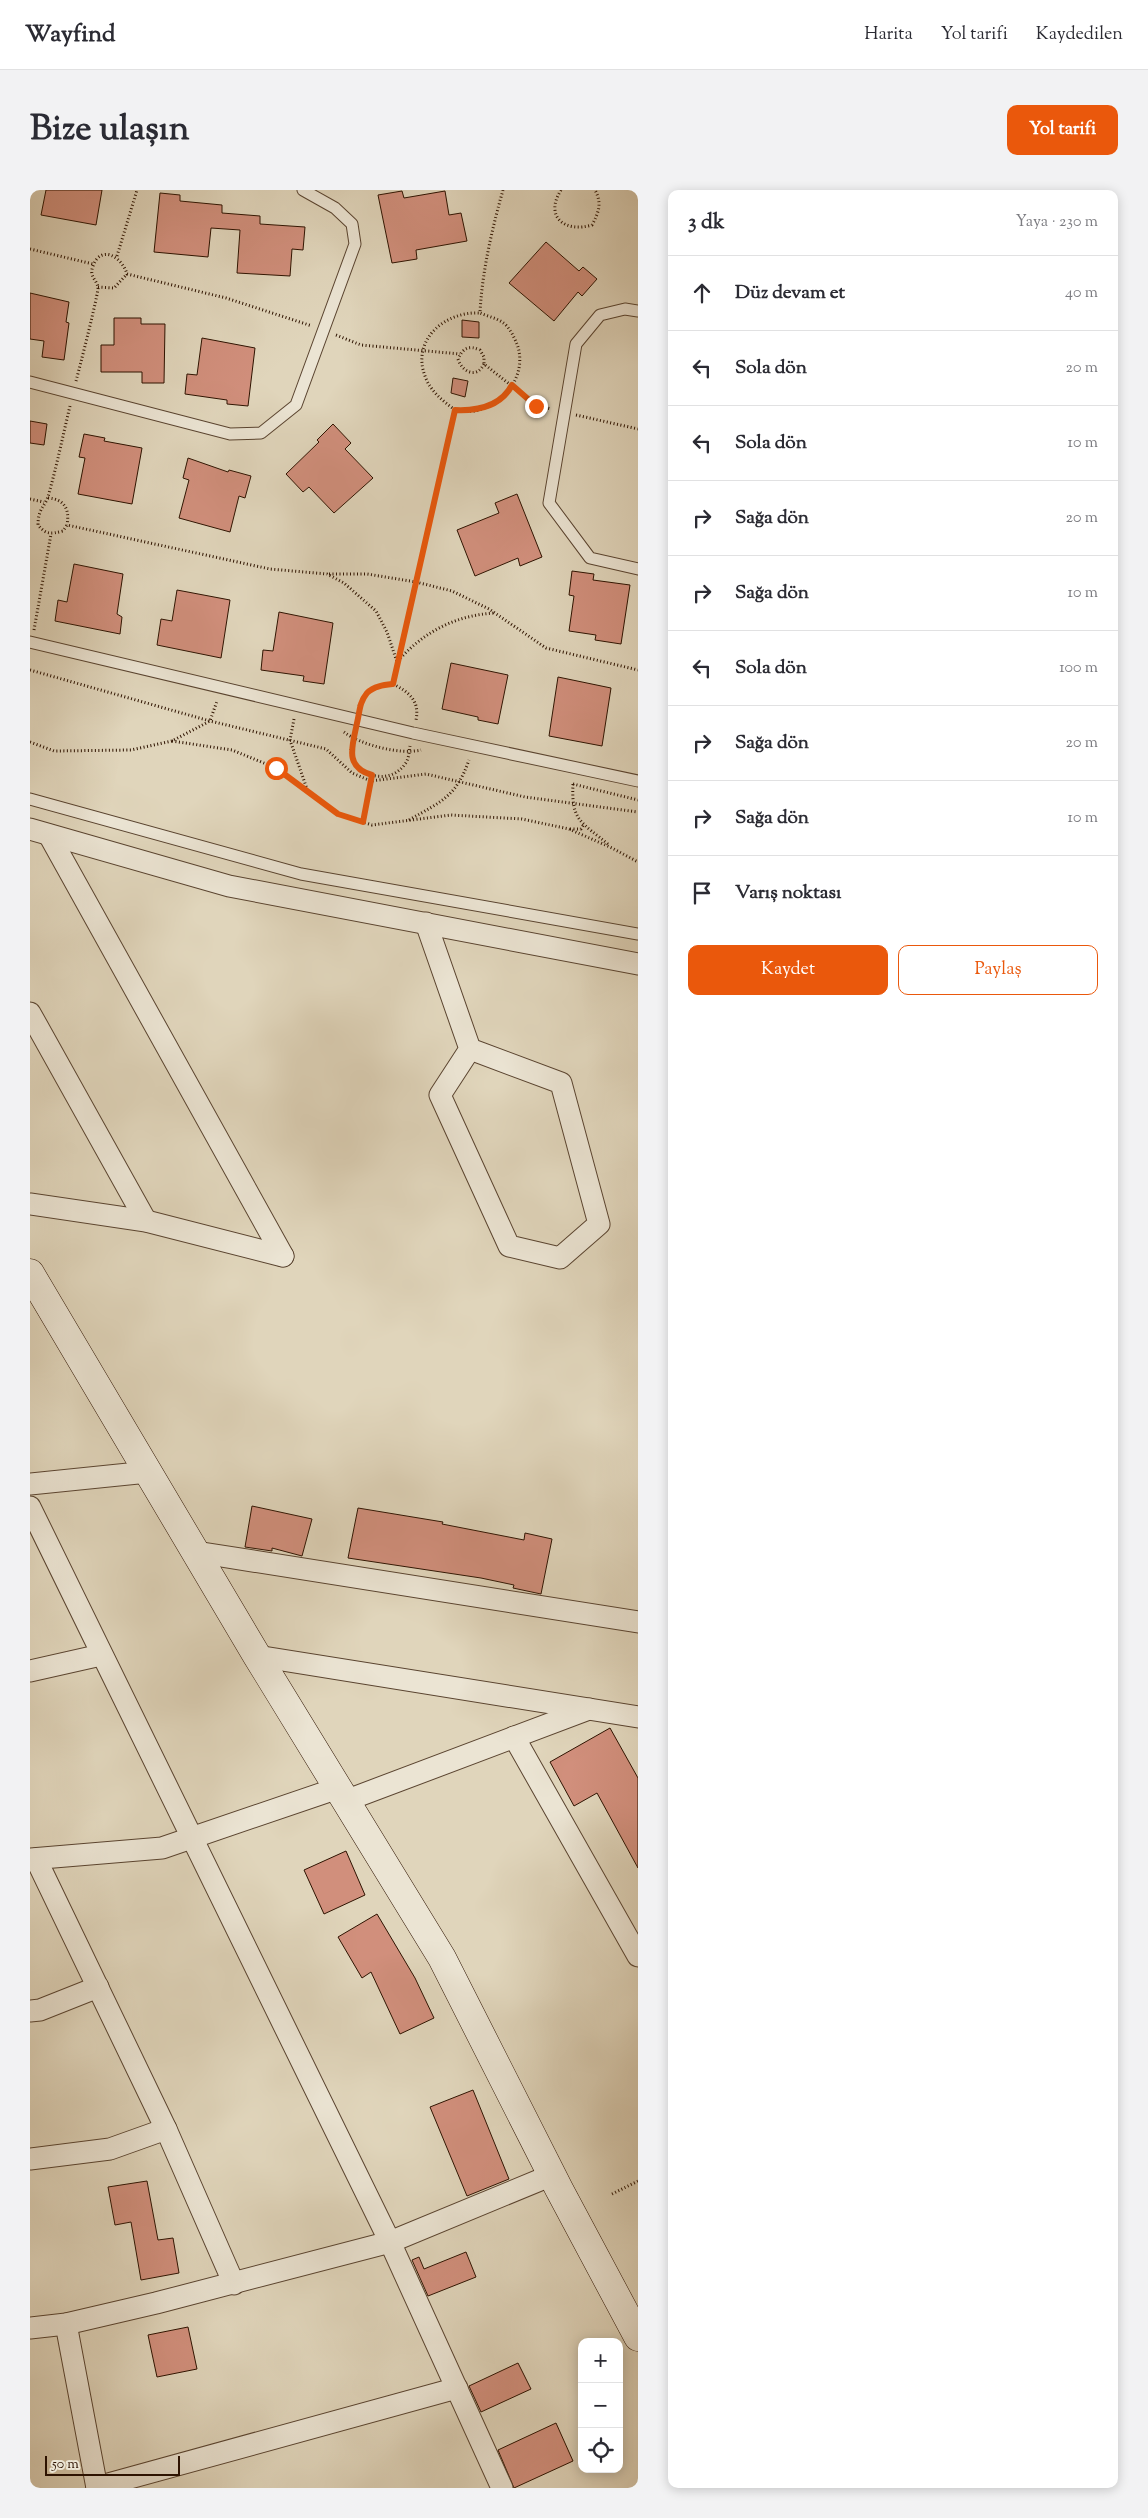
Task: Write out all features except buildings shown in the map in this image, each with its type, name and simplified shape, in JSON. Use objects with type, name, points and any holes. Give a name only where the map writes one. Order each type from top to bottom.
[{"type":"main road","points":[[30,1273],[257,1656],[442,1958],[552,2175],[638,2337]]},
{"type":"street","points":[[40,832],[229,886],[638,964]]},
{"type":"street","points":[[30,1204],[146,1221],[283,1256],[40,832]]},
{"type":"street","points":[[426,923],[470,1049]]},
{"type":"street","points":[[30,1013],[146,1221]]},
{"type":"street","points":[[470,1049],[561,1083],[599,1224],[560,1258],[509,1246],[440,1095],[470,1049]]},
{"type":"street","points":[[30,1484],[148,1472]]},
{"type":"street","points":[[30,1507],[390,2242],[502,2488]]},
{"type":"street","points":[[196,1552],[638,1622]]},
{"type":"street","points":[[30,1671],[101,1655]]},
{"type":"street","points":[[257,1656],[638,1717]]},
{"type":"street","points":[[234,2284],[166,2129],[98,1987],[33,1859],[162,1848],[342,1794],[514,1737],[589,1709]]},
{"type":"street","points":[[514,1737],[638,1956]]},
{"type":"street","points":[[30,2011],[40,2010],[98,1987]]},
{"type":"street","points":[[30,2160],[110,2149],[166,2129]]},
{"type":"street","points":[[30,2328],[66,2324],[234,2284],[390,2242],[552,2175]]},
{"type":"street","points":[[66,2324],[97,2488],[457,2388]]},
{"type":"lane","points":[[30,382],[230,434],[261,433],[296,404],[355,244],[352,224],[335,208],[303,190]]},
{"type":"lane","points":[[638,312],[625,309],[600,315],[576,344],[549,503],[590,558],[638,569]]},
{"type":"lane","points":[[31,642],[413,733],[638,781]]},
{"type":"lane","points":[[30,799],[301,874],[638,934]]},
{"type":"path","points":[[117,256],[137,190]]},
{"type":"path","points":[[480,313],[495,218],[503,190]]},
{"type":"path","points":[[560,190],[554,200],[555,213],[562,224],[570,228],[582,228],[592,225],[598,214],[601,204],[595,190]]},
{"type":"path","points":[[30,249],[93,264]]},
{"type":"path","points":[[76,382],[98,287],[91,272],[93,264],[99,258],[109,254],[117,256],[125,266],[127,274]]},
{"type":"path","points":[[127,274],[226,298],[324,330],[361,345],[423,349],[460,354]]},
{"type":"path","points":[[98,287],[114,288],[127,274]]},
{"type":"path","points":[[465,312],[480,313],[503,322],[514,338],[521,354],[519,373],[508,392],[497,401],[475,411],[455,410],[434,393],[425,376],[421,359],[423,349],[430,335],[448,318],[465,312]]},
{"type":"path","points":[[475,348],[480,350],[484,357],[484,364],[481,370],[475,373],[466,372],[460,368],[458,359],[464,349],[475,348]]},
{"type":"path","points":[[484,364],[536,406],[638,430]]},
{"type":"path","points":[[48,498],[58,499],[65,505],[69,515],[68,525],[63,531],[51,534],[43,532],[38,525],[39,510],[48,498],[71,401]]},
{"type":"path","points":[[393,684],[455,410]]},
{"type":"path","points":[[30,499],[44,502]]},
{"type":"path","points":[[68,525],[270,569],[327,574],[367,574],[404,578],[452,591],[496,613],[546,648],[638,670]]},
{"type":"path","points":[[31,642],[51,534]]},
{"type":"path","points":[[327,574],[344,583],[376,611],[388,632],[397,662]]},
{"type":"path","points":[[397,662],[414,645],[444,624],[465,617],[496,613]]},
{"type":"path","points":[[30,670],[210,722],[326,749],[352,773],[371,780],[426,774],[525,797],[638,812]]},
{"type":"path","points":[[393,684],[412,695],[418,710],[408,759],[404,766],[394,774],[378,777],[363,773],[354,763],[351,750],[358,720],[360,703],[368,692],[379,686],[393,684]]},
{"type":"path","points":[[30,742],[54,751],[130,750],[172,741],[210,722],[221,688]]},
{"type":"path","points":[[294,718],[290,740],[307,789]]},
{"type":"path","points":[[172,741],[232,750],[276,768],[307,789],[338,814],[372,825],[451,815],[522,819],[569,829],[638,862]]},
{"type":"path","points":[[406,822],[447,798],[462,781],[470,759]]},
{"type":"path","points":[[363,822],[372,775]]},
{"type":"path","points":[[573,784],[572,804],[576,816],[612,848]]},
{"type":"path","points":[[569,829],[581,829],[584,824]]},
{"type":"path","points":[[612,2194],[638,2180]]},
{"type":"route","points":[[276,768],[307,789],[338,814],[363,822],[372,775],[363,773],[354,763],[351,750],[360,703],[368,692],[379,686],[393,684],[455,410],[475,411],[497,401],[508,392],[512,385],[536,406]]}]
